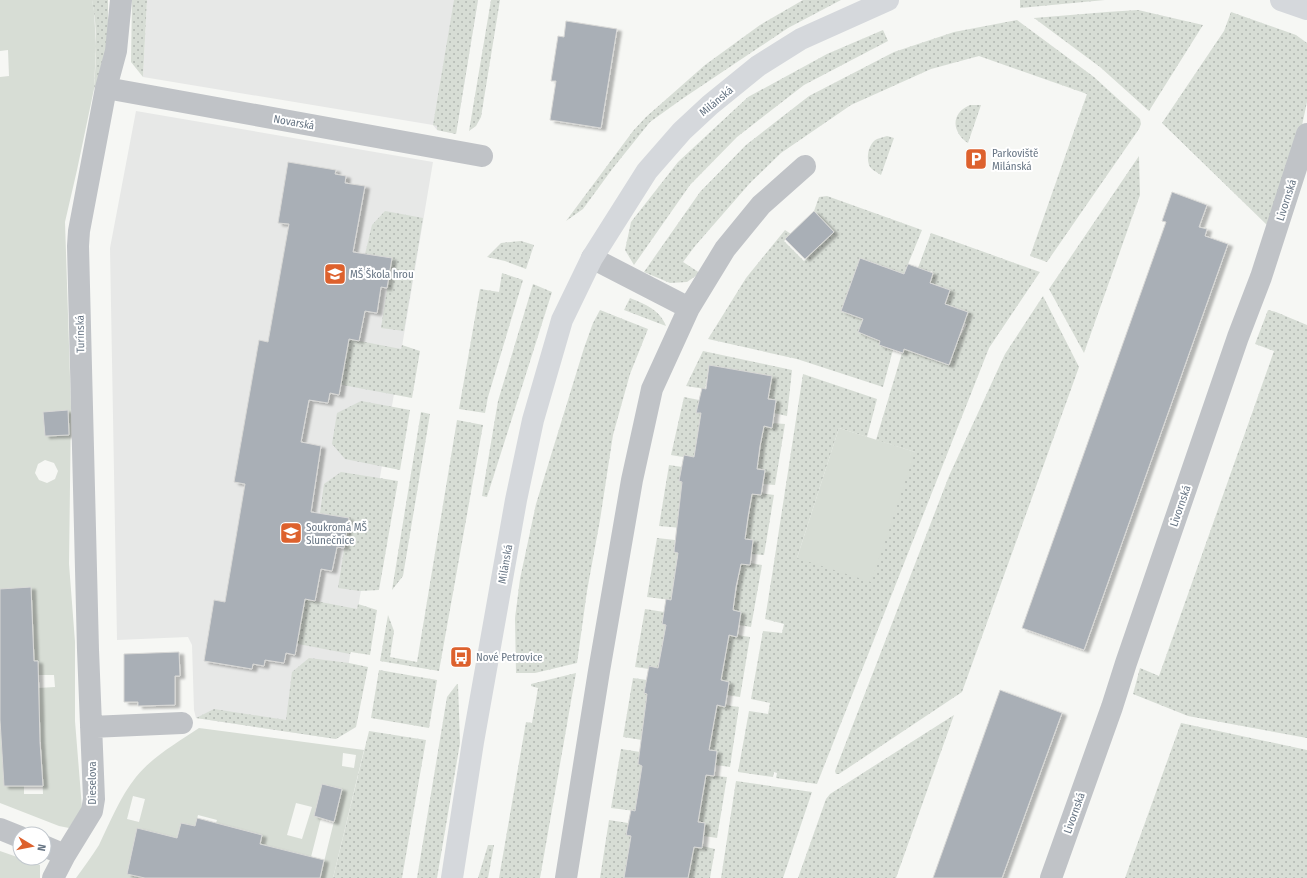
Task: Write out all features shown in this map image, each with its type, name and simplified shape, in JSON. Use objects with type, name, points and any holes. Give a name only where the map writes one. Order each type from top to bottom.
[{"type":"street","name":"Turínská","points":[[89,672],[78,246],[79,231],[106,88],[116,51],[121,0]]},
{"type":"street","name":"Milánská","points":[[452,878],[473,742],[516,500],[533,420],[562,320],[592,258],[647,171],[682,131],[710,105],[758,66],[801,39],[888,0]]},
{"type":"street","points":[[1281,0],[1307,9]]},
{"type":"street","name":"Novarská","points":[[106,88],[482,156]]},
{"type":"street","name":"Livornská","points":[[1051,878],[1112,708],[1126,663],[1238,338],[1261,277],[1307,134]]},
{"type":"street","points":[[566,878],[599,671],[631,487],[652,389],[689,308],[725,249],[762,205],[805,166]]},
{"type":"street","points":[[592,258],[689,308]]},
{"type":"street","name":"Dieselova","points":[[53,878],[92,811],[94,799],[89,672]]},
{"type":"street","points":[[91,727],[182,723]]},
{"type":"street","points":[[0,829],[12,834]]},
{"type":"street","points":[[52,849],[65,855]]},
{"type":"shaded area","points":[[0,0],[92,0],[96,46],[94,89],[65,222],[71,407],[69,564],[75,642],[75,721],[82,808],[69,828],[59,826],[0,803],[0,708],[38,688],[55,687],[54,675],[38,675],[38,661],[0,662],[33,634],[31,587],[0,589],[0,77],[9,76],[8,50],[0,51]],"holes":[[[68,410],[68,435],[45,435],[44,412]],[[45,460],[54,463],[58,471],[55,479],[47,483],[39,480],[35,473],[38,464]],[[41,742],[43,794],[24,794],[24,786],[4,786],[2,743]]]},
{"type":"shaded area","points":[[92,0],[108,0],[108,64],[94,89],[96,33]]},
{"type":"shaded area","points":[[132,0],[147,0],[143,77],[131,62]]},
{"type":"shaded area","points":[[147,0],[478,0],[456,134],[437,130],[433,125],[143,77]]},
{"type":"shaded area","points":[[454,0],[478,0],[456,134],[437,130],[437,126],[433,125]]},
{"type":"shaded area","points":[[491,0],[500,0],[481,117],[476,126],[469,131]]},
{"type":"shaded area","points":[[803,0],[841,0],[788,28],[650,122],[613,168],[583,209],[566,221],[633,131],[646,117],[705,65],[760,25]]},
{"type":"shaded area","points":[[1020,0],[1105,0],[1020,8]]},
{"type":"shaded area","points":[[1138,10],[1203,25],[1149,111],[1100,67],[1034,18],[1107,12]]},
{"type":"shaded area","points":[[1231,12],[1296,35],[1307,43],[1307,102],[1300,135],[1268,226],[1162,123],[1224,31]]},
{"type":"shaded area","points":[[1017,20],[1094,77],[1140,119],[1141,124],[1047,262],[1030,256],[1087,94],[979,56],[931,69],[851,105],[781,153],[750,183],[683,262],[700,273],[687,282],[670,283],[644,272],[700,192],[746,145],[809,96],[894,52],[954,32]]},
{"type":"shaded area","points":[[883,30],[888,41],[804,85],[737,137],[690,185],[634,265],[625,250],[631,222],[678,162],[748,97],[827,54]]},
{"type":"shaded area","points":[[970,105],[981,105],[968,143],[959,134],[956,121],[960,112]]},
{"type":"shaded area","points":[[136,111],[433,162],[336,739],[196,718],[194,710],[192,645],[188,637],[117,640],[110,248]]},
{"type":"shaded area","points":[[887,136],[894,138],[881,175],[870,167],[868,154],[874,141]]},
{"type":"shaded area","points":[[1139,156],[1140,195],[1084,353],[1049,289]]},
{"type":"shaded area","points":[[827,196],[922,230],[904,274],[860,258],[841,311],[863,319],[858,332],[880,341],[879,345],[893,350],[883,387],[797,359],[708,339],[746,278],[785,230],[791,234],[784,241],[804,261],[834,232],[814,211],[819,197]]},
{"type":"shaded area","points":[[385,211],[423,218],[404,331],[381,328],[392,258],[365,254],[372,225]]},
{"type":"shaded area","points":[[931,233],[1040,272],[989,348],[817,784],[776,778],[777,773],[774,772],[773,777],[738,772],[749,711],[768,714],[770,703],[751,699],[763,631],[782,633],[784,624],[765,619],[803,374],[877,399],[867,437],[839,428],[797,558],[915,452],[876,440],[902,353],[904,349],[949,365],[959,335],[961,335],[967,324],[964,323],[968,312],[945,304],[950,290],[928,282],[931,279],[933,272],[918,268]]},
{"type":"shaded area","points":[[521,241],[534,245],[526,269],[505,261],[487,257],[501,243]]},
{"type":"shaded area","points":[[502,273],[523,280],[488,397],[485,413],[459,409],[480,289],[499,292]]},
{"type":"shaded area","points":[[533,284],[552,292],[487,497],[482,496],[498,401]]},
{"type":"shaded area","points":[[1043,296],[1079,367],[962,692],[839,774],[836,774],[835,771],[949,476],[1005,354]]},
{"type":"shaded area","points":[[630,298],[651,308],[660,316],[666,326],[624,310]]},
{"type":"shaded area","points":[[600,310],[648,329],[630,374],[613,435],[587,591],[577,663],[535,673],[516,673],[515,618],[520,579],[536,504],[584,348],[593,323]]},
{"type":"shaded area","points":[[1268,310],[1307,325],[1307,738],[1188,716],[1133,694],[1140,668],[1159,676],[1274,351],[1255,344]]},
{"type":"shaded area","points":[[349,339],[401,349],[402,345],[420,351],[412,398],[332,383]]},
{"type":"shaded area","points":[[703,351],[792,370],[787,416],[774,413],[776,400],[768,399],[772,376],[709,365],[705,389],[686,386]]},
{"type":"shaded area","points":[[684,397],[699,400],[696,413],[701,413],[694,457],[671,455]]},
{"type":"shaded area","points":[[361,401],[410,410],[400,470],[345,459],[332,444],[337,413]]},
{"type":"shaded area","points":[[421,412],[430,414],[403,576],[392,590]]},
{"type":"shaded area","points":[[457,420],[483,425],[439,671],[380,661],[388,615],[394,631],[390,657],[417,662]]},
{"type":"shaded area","points":[[772,423],[785,424],[775,485],[763,484],[765,470],[757,469],[764,426],[772,427]]},
{"type":"shaded area","points":[[839,428],[915,452],[871,582],[797,558]]},
{"type":"shaded area","points":[[669,465],[682,467],[679,481],[682,482],[682,528],[659,526]]},
{"type":"shaded area","points":[[341,472],[398,481],[379,590],[360,591],[338,588],[349,518],[320,513],[324,484]]},
{"type":"shaded area","points":[[761,493],[774,495],[764,555],[751,554],[753,540],[745,539],[752,494],[760,495]]},
{"type":"shaded area","points":[[657,538],[675,540],[674,552],[678,553],[671,600],[647,597]]},
{"type":"shaded area","points":[[750,563],[762,565],[751,627],[739,625],[741,612],[733,610],[741,564]]},
{"type":"shaded area","points":[[305,599],[357,609],[358,604],[377,610],[370,655],[351,652],[350,654],[288,642],[304,606]]},
{"type":"shaded area","points":[[645,609],[664,612],[662,624],[666,625],[658,668],[649,669],[635,667]]},
{"type":"shaded area","points":[[729,635],[750,637],[740,697],[727,695],[729,682],[721,680]]},
{"type":"shaded area","points":[[309,658],[368,667],[356,727],[336,739],[196,718],[214,709],[286,720],[292,672]]},
{"type":"shaded area","points":[[379,670],[437,680],[429,728],[371,718]]},
{"type":"shaded area","points":[[576,673],[540,878],[499,878],[526,722],[532,723],[538,688],[531,686],[531,684]]},
{"type":"shaded area","points":[[633,678],[647,680],[644,692],[647,693],[642,740],[623,737]]},
{"type":"shaded area","points":[[457,684],[460,743],[437,878],[417,878],[447,697]]},
{"type":"shaded area","points":[[717,705],[725,707],[725,705],[739,707],[730,767],[716,765],[717,752],[709,750]]},
{"type":"shaded area","points":[[954,715],[896,878],[798,878],[826,799],[830,794]]},
{"type":"shaded area","points":[[1181,723],[1307,750],[1307,878],[1125,878]]},
{"type":"shaded area","points":[[199,728],[364,750],[333,878],[320,878],[342,789],[322,784],[314,816],[321,818],[311,857],[254,866],[262,835],[216,823],[217,820],[198,815],[195,826],[181,823],[165,878],[174,837],[152,832],[135,837],[127,873],[145,878],[76,878],[99,845],[120,801],[136,777],[158,756]],"holes":[[[343,753],[356,755],[354,768],[342,766]],[[133,796],[145,799],[139,822],[127,819]],[[296,803],[312,807],[302,839],[287,835]]]},
{"type":"shaded area","points":[[369,731],[426,740],[402,878],[333,878]]},
{"type":"shaded area","points":[[621,749],[640,752],[643,766],[635,811],[611,808]]},
{"type":"shaded area","points":[[705,775],[727,777],[717,838],[704,836],[705,823],[697,822]]},
{"type":"shaded area","points":[[736,781],[812,792],[783,878],[721,878]]},
{"type":"shaded area","points":[[609,820],[628,823],[626,835],[631,836],[624,878],[600,878]]},
{"type":"shaded area","points":[[488,845],[494,845],[488,878],[478,878]]},
{"type":"shaded area","points":[[702,846],[715,849],[710,878],[688,878],[694,847]]},
{"type":"shaded area","points":[[0,851],[12,855],[12,866],[40,866],[40,878],[0,878]]},
{"type":"building","points":[[566,21],[617,29],[601,128],[550,120],[556,81],[551,81],[558,36],[564,37]]},
{"type":"building","points":[[288,162],[336,170],[335,174],[346,176],[345,183],[365,186],[353,252],[392,258],[387,288],[381,287],[377,313],[365,311],[359,341],[349,339],[339,395],[330,393],[328,403],[309,400],[301,442],[321,446],[311,512],[349,518],[344,548],[337,547],[332,571],[321,569],[315,601],[305,599],[295,655],[286,653],[284,663],[265,660],[264,666],[253,664],[252,669],[204,661],[214,600],[225,602],[245,484],[234,482],[259,340],[268,342],[289,224],[278,223]]},
{"type":"building","points":[[1172,192],[1207,205],[1199,227],[1207,229],[1205,236],[1228,244],[1084,650],[1022,628],[1166,222],[1162,221]]},
{"type":"building","points":[[814,211],[834,232],[805,259],[785,239]]},
{"type":"building","points":[[860,258],[904,274],[908,264],[933,273],[930,283],[950,290],[945,304],[968,312],[949,365],[904,349],[903,353],[879,345],[880,341],[858,332],[863,319],[841,311]]},
{"type":"building","points":[[709,365],[772,376],[768,399],[776,400],[772,428],[764,426],[757,469],[765,470],[761,495],[752,494],[745,539],[753,540],[750,565],[741,564],[736,587],[733,610],[741,612],[737,637],[729,635],[721,680],[729,682],[725,707],[717,705],[709,750],[717,751],[714,776],[706,775],[698,822],[705,823],[702,848],[694,847],[688,878],[624,878],[631,836],[626,835],[631,810],[635,811],[642,766],[638,764],[647,694],[644,693],[649,666],[658,668],[666,625],[662,624],[666,599],[671,600],[678,553],[674,552],[682,482],[679,481],[684,455],[694,457],[701,413],[696,413],[702,388],[706,389]]},
{"type":"building","points":[[68,410],[69,435],[45,436],[43,412]]},
{"type":"building","points":[[31,587],[34,661],[38,661],[40,742],[43,786],[4,786],[0,720],[0,589]]},
{"type":"building","points":[[179,652],[180,676],[175,676],[175,705],[138,706],[138,702],[124,702],[124,654]]},
{"type":"building","points":[[1000,690],[1062,713],[1002,878],[933,878]]},
{"type":"building","points":[[322,784],[342,789],[334,822],[314,816]]},
{"type":"building","points":[[197,818],[262,835],[260,844],[324,860],[320,878],[145,878],[127,874],[137,828],[177,838],[181,823],[195,826]]},
{"type":"place","name":"Parkoviště Milánská","points":[[976,159]]},
{"type":"place","name":"MŠ Škola hrou","points":[[335,274]]},
{"type":"place","name":"Soukromá MŠ Slunečnice","points":[[291,533]]},
{"type":"place","name":"Nové Petrovice","points":[[461,657]]}]
